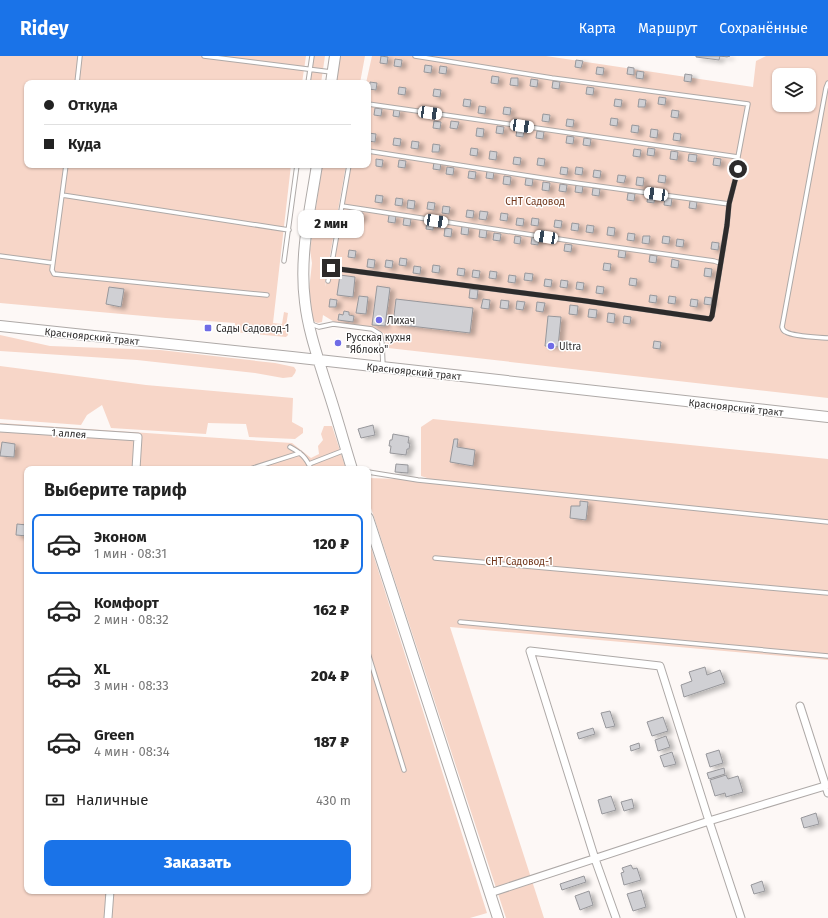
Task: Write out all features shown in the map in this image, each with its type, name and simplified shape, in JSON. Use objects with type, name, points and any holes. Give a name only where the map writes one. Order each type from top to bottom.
[{"type":"main road","points":[[331,80],[335,56]]},
{"type":"main road","points":[[317,168],[304,244],[305,302],[313,344],[351,466]]},
{"type":"main road","name":"Красноярский тракт","points":[[0,326],[278,355],[828,417]]},
{"type":"main road","points":[[371,527],[498,918]]},
{"type":"street","name":"1 аллея","points":[[0,428],[138,437],[136,466]]},
{"type":"street","points":[[616,918],[595,859],[530,651],[660,666],[709,821],[742,918]]},
{"type":"street","points":[[490,893],[709,821],[827,788],[800,706]]},
{"type":"street","points":[[108,918],[110,894]]},
{"type":"lane","points":[[77,80],[80,56]]},
{"type":"lane","points":[[204,56],[332,72]]},
{"type":"lane","points":[[308,80],[312,56]]},
{"type":"lane","points":[[331,268],[586,301],[710,319],[712,316],[729,204],[738,169],[738,157],[748,104],[552,78],[415,56]]},
{"type":"lane","points":[[828,83],[782,327],[785,332],[828,338]]},
{"type":"lane","points":[[371,104],[738,157]]},
{"type":"lane","points":[[371,151],[568,182],[729,204]]},
{"type":"lane","points":[[66,168],[52,270],[54,274],[266,295]]},
{"type":"lane","points":[[284,261],[298,168]]},
{"type":"lane","points":[[328,281],[348,168]]},
{"type":"lane","points":[[62,195],[289,230]]},
{"type":"lane","points":[[342,206],[720,263]]},
{"type":"lane","points":[[0,256],[53,263]]},
{"type":"lane","points":[[308,322],[319,327],[333,324],[372,329],[380,334],[383,367]]},
{"type":"lane","points":[[290,447],[300,453],[309,464],[346,450]]},
{"type":"lane","points":[[259,466],[300,453]]},
{"type":"lane","points":[[371,472],[418,480],[828,522]]},
{"type":"lane","points":[[435,558],[828,593]]},
{"type":"lane","points":[[460,622],[828,656]]},
{"type":"lane","points":[[371,669],[404,770]]},
{"type":"green space","points":[[0,56],[306,56],[302,80],[24,80],[24,168],[291,168],[273,323],[282,324],[284,312],[288,313],[286,326],[288,335],[286,337],[234,332],[235,323],[0,303]]},
{"type":"green space","points":[[313,56],[325,56],[321,80],[309,80]]},
{"type":"green space","points":[[338,56],[365,56],[361,80],[334,80]]},
{"type":"green space","name":"СНТ Садовод","points":[[372,56],[546,56],[753,87],[756,61],[766,56],[828,56],[828,398],[388,348],[384,340],[384,333],[341,326],[323,315],[322,322],[315,322],[312,319],[309,290],[312,263],[310,250],[322,168],[345,168],[325,287],[349,168],[371,168],[371,80],[367,80]]},
{"type":"green space","points":[[0,335],[50,346],[160,350],[275,363],[294,367],[296,370],[292,377],[283,378],[255,373],[137,360],[0,351]]},
{"type":"green space","points":[[0,366],[146,385],[293,398],[292,422],[303,428],[303,433],[295,439],[249,437],[246,424],[208,423],[206,434],[111,428],[102,405],[87,415],[81,425],[0,419]]},
{"type":"green space","name":"СНТ Садовод-1","points":[[433,419],[828,459],[828,660],[450,627],[544,918],[506,918],[371,508],[371,478],[400,479],[399,476],[430,479],[421,476],[421,427]]},
{"type":"green space","points":[[0,423],[292,443],[311,458],[319,454],[318,446],[323,440],[321,434],[324,426],[332,426],[345,466],[24,466],[24,894],[371,894],[371,547],[487,913],[470,918],[0,918]]},
{"type":"building","points":[[381,56],[388,57],[387,64],[380,63]]},
{"type":"building","points":[[696,56],[720,56],[719,60]]},
{"type":"building","points":[[395,59],[402,60],[401,67],[394,66]]},
{"type":"building","points":[[576,60],[583,61],[581,68],[575,67]]},
{"type":"building","points":[[425,65],[432,66],[431,73],[424,72]]},
{"type":"building","points":[[440,66],[447,67],[446,74],[439,73]]},
{"type":"building","points":[[597,67],[604,68],[603,75],[596,74]]},
{"type":"building","points":[[628,67],[634,68],[634,75],[627,74]]},
{"type":"building","points":[[637,71],[644,72],[643,79],[636,78]]},
{"type":"building","points":[[685,74],[692,75],[691,82],[684,81]]},
{"type":"building","points":[[492,76],[499,77],[498,84],[491,83]]},
{"type":"building","points":[[511,78],[518,78],[518,86],[510,85]]},
{"type":"building","points":[[531,79],[538,80],[537,87],[530,86]]},
{"type":"building","points":[[553,81],[560,82],[559,89],[552,88]]},
{"type":"building","points":[[371,82],[377,83],[376,90],[371,89]]},
{"type":"building","points":[[399,87],[406,88],[405,95],[398,94]]},
{"type":"building","points":[[587,87],[594,88],[593,95],[586,94]]},
{"type":"building","points":[[434,89],[441,90],[440,97],[433,96]]},
{"type":"building","points":[[659,97],[666,98],[665,105],[658,104]]},
{"type":"building","points":[[464,99],[471,100],[470,107],[463,106]]},
{"type":"building","points":[[615,99],[622,100],[621,107],[614,106]]},
{"type":"building","points":[[639,99],[646,100],[645,107],[638,107]]},
{"type":"building","points":[[479,106],[486,107],[485,114],[478,113]]},
{"type":"building","points":[[504,107],[511,108],[510,115],[503,114]]},
{"type":"building","points":[[375,108],[382,109],[381,116],[374,115]]},
{"type":"building","points":[[394,109],[400,110],[399,117],[393,116]]},
{"type":"building","points":[[672,110],[679,111],[678,118],[671,117]]},
{"type":"building","points":[[543,114],[550,115],[549,122],[542,121]]},
{"type":"building","points":[[611,118],[618,119],[617,126],[610,125]]},
{"type":"building","points":[[567,119],[574,120],[573,127],[566,126]]},
{"type":"building","points":[[434,121],[441,122],[440,129],[433,128]]},
{"type":"building","points":[[451,121],[459,122],[457,129],[450,128]]},
{"type":"building","points":[[632,125],[639,126],[638,133],[631,132]]},
{"type":"building","points":[[497,126],[504,127],[503,134],[496,133]]},
{"type":"building","points":[[477,128],[484,129],[483,137],[476,136]]},
{"type":"building","points":[[517,129],[524,130],[523,137],[516,136]]},
{"type":"building","points":[[651,129],[658,130],[657,138],[650,137]]},
{"type":"building","points":[[537,131],[544,132],[543,139],[536,138]]},
{"type":"building","points":[[371,133],[376,134],[375,142],[371,141]]},
{"type":"building","points":[[674,133],[681,134],[680,141],[673,140]]},
{"type":"building","points":[[567,136],[574,137],[573,144],[566,143]]},
{"type":"building","points":[[394,138],[401,139],[400,146],[393,145]]},
{"type":"building","points":[[584,138],[591,139],[590,146],[583,145]]},
{"type":"building","points":[[412,141],[419,142],[418,149],[411,148]]},
{"type":"building","points":[[433,144],[440,145],[439,152],[432,152]]},
{"type":"building","points":[[471,148],[478,149],[477,156],[470,155]]},
{"type":"building","points":[[648,148],[655,149],[654,156],[647,155]]},
{"type":"building","points":[[634,149],[641,150],[640,157],[633,156]]},
{"type":"building","points":[[490,151],[497,152],[496,160],[489,159]]},
{"type":"building","points":[[671,151],[678,152],[677,160],[670,159]]},
{"type":"building","points":[[689,154],[697,155],[696,162],[688,161]]},
{"type":"building","points":[[514,157],[521,158],[520,165],[513,164]]},
{"type":"building","points":[[538,158],[545,159],[544,166],[537,165]]},
{"type":"building","points":[[714,158],[721,159],[720,166],[713,165]]},
{"type":"building","points":[[376,159],[383,160],[382,167],[376,166]]},
{"type":"building","points":[[399,160],[406,161],[405,168],[398,167]]},
{"type":"building","points":[[434,162],[441,163],[440,170],[433,169]]},
{"type":"building","points":[[447,167],[454,168],[453,175],[446,174]]},
{"type":"building","points":[[561,167],[568,168],[567,175],[560,174]]},
{"type":"building","points":[[576,167],[583,168],[582,175],[575,174]]},
{"type":"building","points":[[594,170],[601,171],[600,178],[593,177]]},
{"type":"building","points":[[469,171],[476,172],[475,179],[468,178]]},
{"type":"building","points":[[487,171],[494,172],[493,179],[486,178]]},
{"type":"building","points":[[618,175],[626,176],[624,183],[617,182]]},
{"type":"building","points":[[659,175],[666,176],[665,183],[658,182]]},
{"type":"building","points":[[504,176],[511,177],[510,185],[503,184]]},
{"type":"building","points":[[637,177],[644,178],[643,186],[636,185]]},
{"type":"building","points":[[526,178],[533,179],[532,186],[525,185]]},
{"type":"building","points":[[543,182],[550,183],[549,191],[542,190]]},
{"type":"building","points":[[560,184],[567,185],[566,192],[559,191]]},
{"type":"building","points":[[576,185],[583,186],[582,193],[575,192]]},
{"type":"building","points":[[593,188],[600,189],[599,196],[592,195]]},
{"type":"building","points":[[628,193],[635,194],[634,201],[627,200]]},
{"type":"building","points":[[376,195],[383,196],[382,203],[375,202]]},
{"type":"building","points":[[648,195],[655,196],[654,203],[647,202]]},
{"type":"building","points":[[665,197],[672,198],[671,206],[664,205]]},
{"type":"building","points":[[396,198],[403,199],[402,206],[395,205]]},
{"type":"building","points":[[408,200],[415,201],[414,209],[407,208]]},
{"type":"building","points":[[690,201],[697,202],[696,209],[689,208]]},
{"type":"building","points":[[428,202],[435,203],[434,210],[427,209]]},
{"type":"building","points":[[443,206],[450,207],[449,214],[442,213]]},
{"type":"building","points":[[467,210],[474,211],[473,218],[466,217]]},
{"type":"building","points":[[480,211],[488,212],[486,220],[479,219]]},
{"type":"building","points":[[356,212],[363,213],[362,220],[355,219]]},
{"type":"building","points":[[501,213],[508,214],[507,221],[500,220]]},
{"type":"building","points":[[389,215],[396,216],[395,223],[388,222]]},
{"type":"building","points":[[404,218],[411,219],[410,226],[403,225]]},
{"type":"building","points":[[517,218],[524,219],[523,226],[516,225]]},
{"type":"building","points":[[532,218],[539,219],[538,226],[531,225]]},
{"type":"building","points":[[555,220],[562,221],[561,228],[554,227]]},
{"type":"building","points":[[427,221],[434,222],[433,230],[426,229]]},
{"type":"building","points":[[572,223],[579,224],[578,231],[571,230]]},
{"type":"building","points":[[587,225],[594,226],[593,233],[586,232]]},
{"type":"building","points":[[462,226],[469,227],[468,235],[461,234]]},
{"type":"building","points":[[608,227],[615,228],[614,236],[607,235]]},
{"type":"building","points":[[445,228],[452,229],[451,237],[444,236]]},
{"type":"building","points":[[480,229],[487,230],[486,238],[479,237]]},
{"type":"building","points":[[494,233],[501,234],[500,241],[493,240]]},
{"type":"building","points":[[628,233],[635,234],[634,241],[627,240]]},
{"type":"building","points":[[515,236],[521,237],[520,244],[514,243]]},
{"type":"building","points":[[643,236],[650,236],[649,244],[642,243]]},
{"type":"building","points":[[663,236],[670,237],[669,244],[662,243]]},
{"type":"building","points":[[532,237],[539,238],[538,245],[531,244]]},
{"type":"building","points":[[677,239],[684,240],[683,247],[676,246]]},
{"type":"building","points":[[712,242],[719,243],[718,250],[711,249]]},
{"type":"building","points":[[565,244],[572,245],[571,252],[564,251]]},
{"type":"building","points":[[349,250],[356,251],[355,258],[348,257]]},
{"type":"building","points":[[619,250],[626,251],[625,258],[618,257]]},
{"type":"building","points":[[650,255],[657,256],[656,263],[649,262]]},
{"type":"building","points":[[400,258],[407,259],[406,266],[399,265]]},
{"type":"building","points":[[368,259],[375,260],[374,268],[367,267]]},
{"type":"building","points":[[672,259],[679,261],[678,268],[671,267]]},
{"type":"building","points":[[386,260],[393,261],[392,268],[385,267]]},
{"type":"building","points":[[604,263],[611,264],[610,271],[603,270]]},
{"type":"building","points":[[433,265],[440,266],[439,273],[432,272]]},
{"type":"building","points":[[414,266],[421,267],[420,274],[413,273]]},
{"type":"building","points":[[458,268],[465,269],[464,276],[457,275]]},
{"type":"building","points":[[705,268],[712,269],[711,277],[704,276]]},
{"type":"building","points":[[473,270],[480,271],[479,278],[472,277]]},
{"type":"building","points":[[490,271],[497,272],[496,279],[489,278]]},
{"type":"building","points":[[525,273],[533,274],[532,281],[524,280]]},
{"type":"building","points":[[340,275],[355,277],[353,297],[337,295]]},
{"type":"building","points":[[509,275],[516,276],[515,283],[508,282]]},
{"type":"building","points":[[630,278],[637,279],[636,286],[629,285]]},
{"type":"building","points":[[545,279],[552,280],[551,287],[544,286]]},
{"type":"building","points":[[561,280],[568,281],[567,288],[560,287]]},
{"type":"building","points":[[577,282],[584,283],[583,290],[576,289]]},
{"type":"building","points":[[377,286],[390,288],[385,326],[372,325]]},
{"type":"building","points":[[597,286],[604,287],[603,294],[596,293]]},
{"type":"building","points":[[109,287],[124,289],[121,307],[106,304]]},
{"type":"building","points":[[470,289],[478,290],[477,299],[469,298]]},
{"type":"building","points":[[650,295],[657,296],[656,303],[649,302]]},
{"type":"building","points":[[359,296],[368,297],[366,314],[356,313]]},
{"type":"building","points":[[669,296],[676,297],[675,304],[668,303]]},
{"type":"building","points":[[705,297],[712,298],[711,305],[704,304]]},
{"type":"building","points":[[330,299],[337,300],[336,307],[329,307]]},
{"type":"building","points":[[396,299],[473,308],[470,333],[393,324]]},
{"type":"building","points":[[483,299],[490,300],[489,309],[481,308]]},
{"type":"building","points":[[691,299],[698,300],[697,307],[690,306]]},
{"type":"building","points":[[501,300],[509,301],[508,309],[500,308]]},
{"type":"building","points":[[517,301],[525,302],[523,310],[516,309]]},
{"type":"building","points":[[537,302],[545,303],[543,312],[536,311]]},
{"type":"building","points":[[570,305],[578,306],[577,315],[569,314]]},
{"type":"building","points":[[589,309],[597,310],[596,318],[588,317]]},
{"type":"building","points":[[344,311],[349,312],[349,315],[354,316],[353,322],[338,320],[339,314],[343,315]]},
{"type":"building","points":[[608,313],[615,314],[614,323],[607,322]]},
{"type":"building","points":[[548,316],[561,317],[558,347],[545,346]]},
{"type":"building","points":[[624,316],[631,317],[630,324],[623,323]]},
{"type":"building","points":[[654,341],[661,342],[660,349],[653,348]]},
{"type":"building","points":[[373,425],[375,435],[361,438],[358,429]]},
{"type":"building","points":[[393,434],[409,437],[409,449],[407,449],[406,455],[390,453],[391,446],[389,446]]},
{"type":"building","points":[[454,439],[458,439],[457,447],[475,450],[473,466],[450,462]]},
{"type":"building","points":[[2,442],[15,444],[14,457],[0,456]]},
{"type":"building","points":[[396,464],[408,465],[408,473],[395,472]]},
{"type":"building","points":[[580,501],[588,502],[586,520],[570,518],[571,506],[580,506]]},
{"type":"building","points":[[17,524],[24,525],[24,536],[16,535]]},
{"type":"building","points":[[705,667],[707,675],[720,670],[725,683],[684,697],[681,685],[692,681],[689,672]]},
{"type":"building","points":[[610,711],[615,726],[606,728],[601,713]]},
{"type":"building","points":[[663,717],[668,731],[652,736],[647,722]]},
{"type":"building","points":[[593,728],[595,734],[579,739],[577,733]]},
{"type":"building","points":[[666,736],[670,747],[658,751],[655,740]]},
{"type":"building","points":[[639,743],[640,748],[631,751],[630,746]]},
{"type":"building","points":[[719,750],[723,763],[710,767],[706,754]]},
{"type":"building","points":[[672,752],[676,764],[664,767],[660,756]]},
{"type":"building","points":[[724,768],[725,774],[709,779],[707,773]]},
{"type":"building","points":[[726,775],[728,779],[738,776],[743,792],[726,797],[725,793],[715,796],[710,780]]},
{"type":"building","points":[[611,796],[616,810],[602,814],[598,800]]},
{"type":"building","points":[[632,799],[634,808],[624,811],[621,802]]},
{"type":"building","points":[[816,813],[819,824],[804,828],[801,818]]},
{"type":"building","points":[[631,865],[633,869],[637,868],[641,880],[624,885],[621,873],[624,872],[622,868]]},
{"type":"building","points":[[584,876],[586,882],[562,890],[560,884]]},
{"type":"building","points":[[762,881],[765,891],[754,894],[751,885]]},
{"type":"building","points":[[641,890],[646,907],[633,911],[627,894]]},
{"type":"building","points":[[589,891],[593,905],[580,910],[575,896]]},
{"type":"place","name":"Лихач","points":[[379,320]]},
{"type":"place","name":"Сады Садовод-1","points":[[208,328]]},
{"type":"place","name":"Русская кухня \"Яблоко\"","points":[[338,343]]},
{"type":"place","name":"Ultra","points":[[551,346]]},
{"type":"route","points":[[331,268],[586,301],[710,319],[712,316],[729,204],[738,169]]}]
